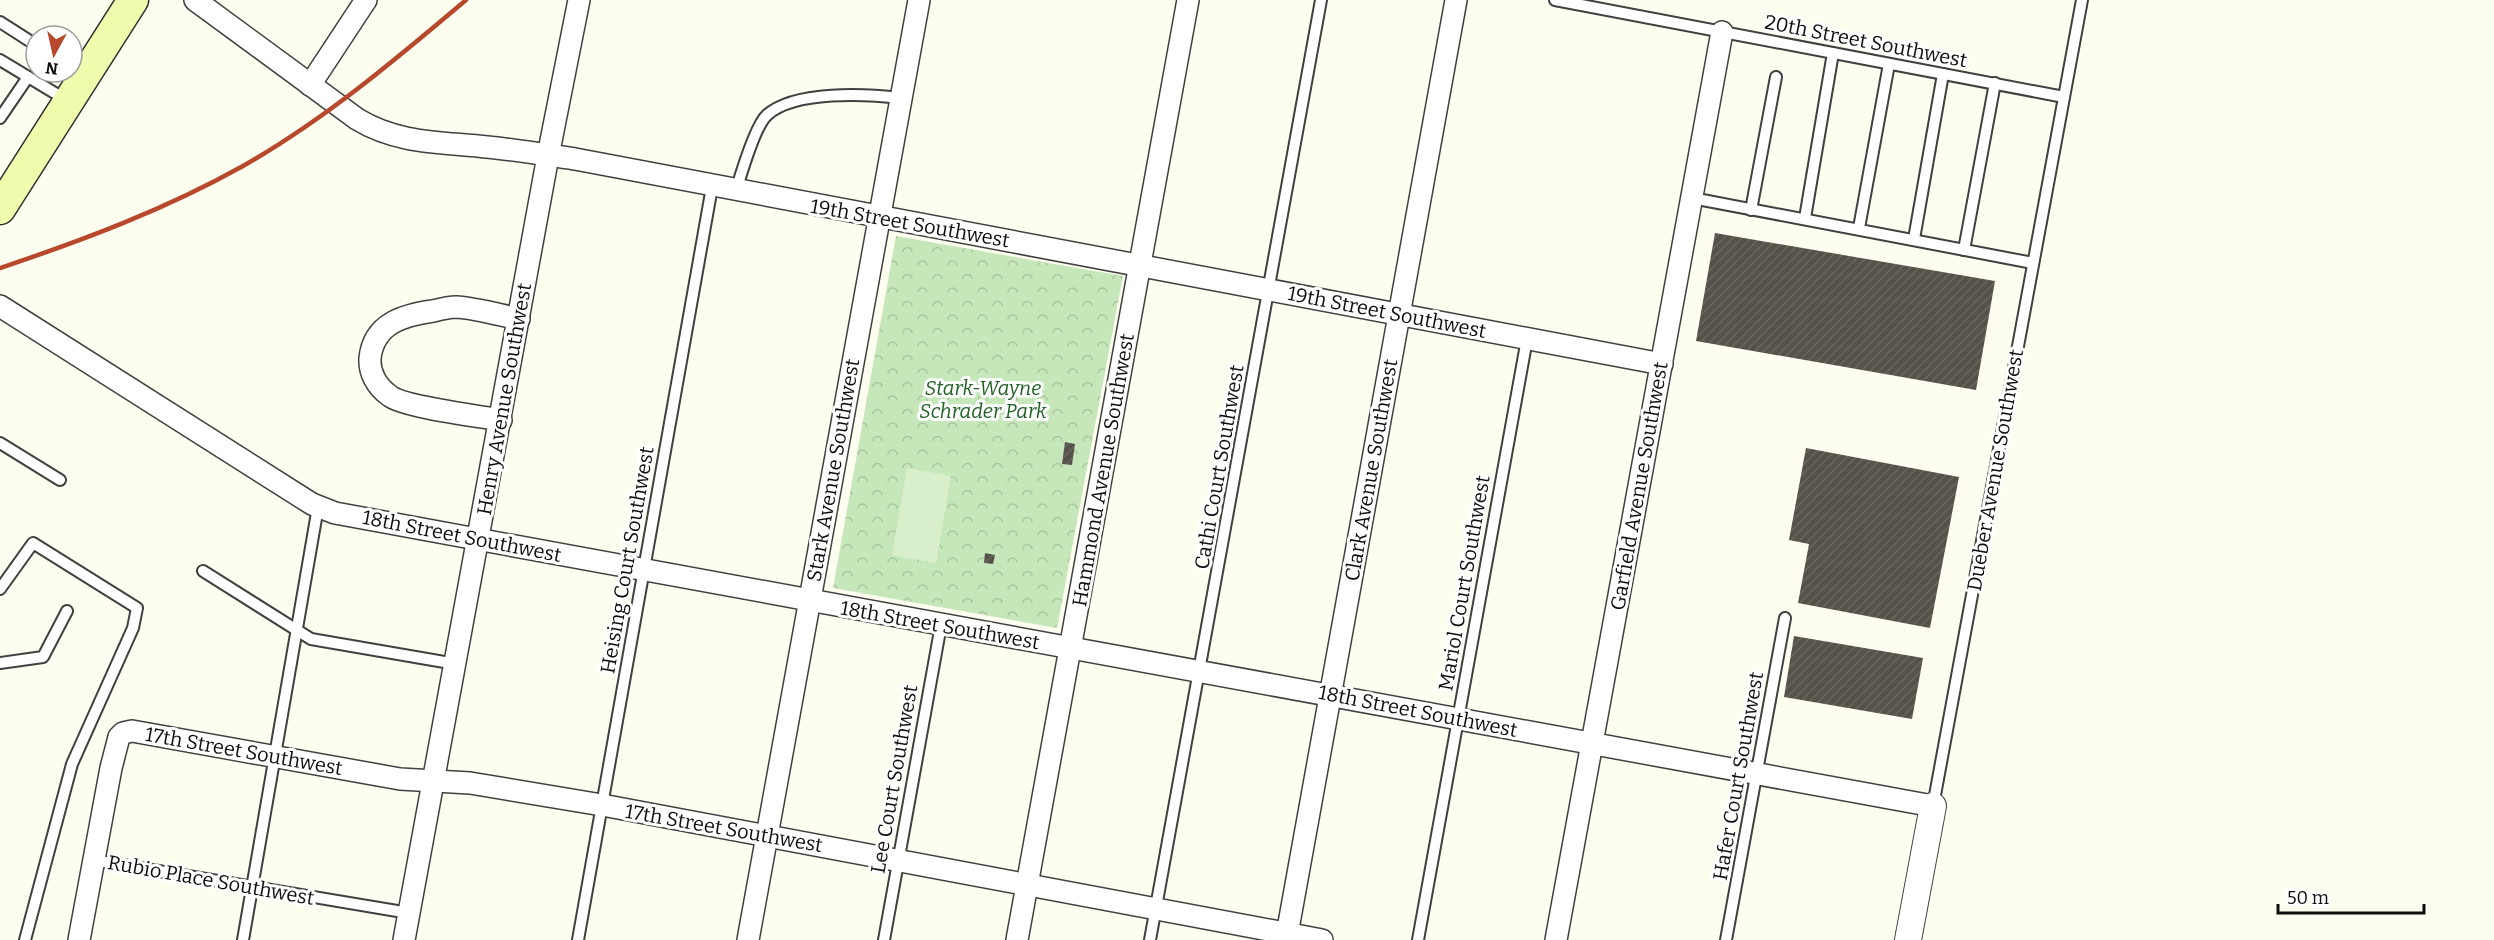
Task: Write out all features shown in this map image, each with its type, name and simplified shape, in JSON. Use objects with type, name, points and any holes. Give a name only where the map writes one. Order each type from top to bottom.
[{"type":"main road","points":[[84,69],[129,2]]},
{"type":"main road","points":[[0,209],[74,84]]},
{"type":"street","name":"19th Street Southwest","points":[[195,0],[362,122],[390,135],[433,143],[489,147],[548,156],[1662,364]]},
{"type":"street","points":[[310,85],[366,0]]},
{"type":"street","name":"Henry Avenue Southwest","points":[[404,940],[548,156],[579,0]]},
{"type":"street","name":"Stark Avenue Southwest","points":[[748,940],[919,0]]},
{"type":"street","name":"Hammond Avenue Southwest","points":[[1017,940],[1188,0]]},
{"type":"street","name":"Clark Avenue Southwest","points":[[1286,937],[1456,0]]},
{"type":"street","name":"Garfield Avenue Southwest","points":[[1556,940],[1722,32]]},
{"type":"street","name":"18th Street Southwest","points":[[0,306],[318,507],[335,513],[1933,806]]},
{"type":"street","points":[[501,420],[398,401],[383,391],[374,378],[370,356],[377,336],[387,326],[406,315],[455,307],[519,319]]},
{"type":"street","name":"17th Street Southwest","points":[[93,860],[119,737],[123,733],[132,731],[400,779],[470,783],[602,805],[1026,883],[1286,937],[1322,940]]},
{"type":"street","name":"Dueber Avenue Southwest","points":[[1908,940],[1933,806]]},
{"type":"street","name":"Rubio Place Southwest","points":[[79,940],[93,860]]},
{"type":"lane","name":"Cathi Court Southwest","points":[[1150,940],[1321,0]]},
{"type":"lane","name":"20th Street Southwest","points":[[1555,0],[2064,97]]},
{"type":"lane","name":"Dueber Avenue Southwest","points":[[1933,806],[2082,0]]},
{"type":"lane","points":[[0,22],[24,37]]},
{"type":"lane","points":[[1805,218],[1833,53]]},
{"type":"lane","points":[[0,60],[24,75]]},
{"type":"lane","points":[[1859,228],[1889,63]]},
{"type":"lane","points":[[1914,239],[1943,74]]},
{"type":"lane","points":[[1751,210],[1776,77]]},
{"type":"lane","points":[[0,118],[24,83]]},
{"type":"lane","points":[[1964,250],[1995,83]]},
{"type":"lane","points":[[736,191],[748,152],[766,116],[791,102],[814,98],[868,94],[901,98]]},
{"type":"lane","name":"Heising Court Southwest","points":[[578,940],[712,187]]},
{"type":"lane","points":[[1692,198],[1859,228],[2033,263]]},
{"type":"lane","name":"Mariol Court Southwest","points":[[1418,940],[1527,339]]},
{"type":"lane","points":[[0,443],[60,480]]},
{"type":"lane","points":[[243,940],[318,507]]},
{"type":"lane","points":[[0,589],[33,543],[137,608],[133,628],[72,764],[25,940]]},
{"type":"lane","points":[[203,571],[311,639],[456,664]]},
{"type":"lane","points":[[0,663],[43,657],[67,611]]},
{"type":"lane","name":"Hafer Court Southwest","points":[[1726,940],[1785,618]]},
{"type":"lane","name":"Lee Court Southwest","points":[[884,940],[941,625]]},
{"type":"lane","name":"Rubio Place Southwest","points":[[93,860],[409,914]]},
{"type":"green space","name":"Stark-Wayne Schrader Park","points":[[896,236],[1123,276],[1057,628],[833,588]]},
{"type":"green space","points":[[907,468],[951,476],[936,563],[892,555]]},
{"type":"building","points":[[1715,233],[1995,281],[1976,390],[1696,341]]},
{"type":"building","points":[[1065,442],[1075,444],[1072,465],[1062,464]]},
{"type":"building","points":[[1806,448],[1959,477],[1930,628],[1798,603],[1809,544],[1789,540]]},
{"type":"building","points":[[985,553],[995,555],[993,564],[984,563]]},
{"type":"building","points":[[1794,636],[1923,658],[1912,719],[1784,697]]},
{"type":"railway","points":[[0,268],[124,223],[214,182],[243,166],[330,109],[386,67],[466,0]]}]
